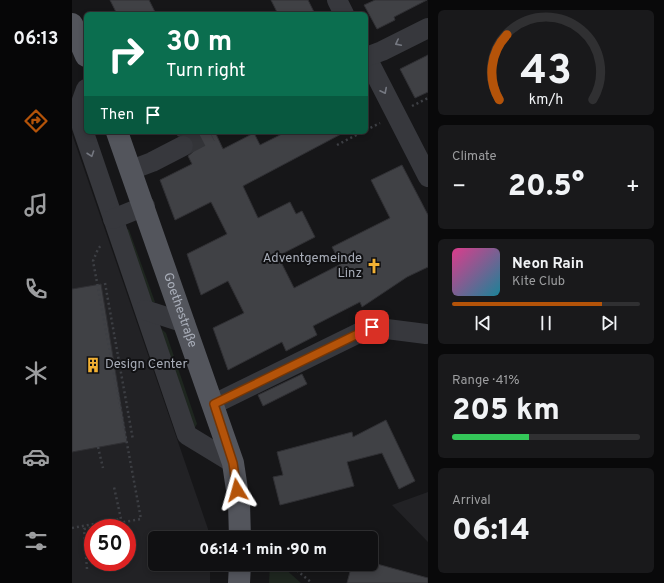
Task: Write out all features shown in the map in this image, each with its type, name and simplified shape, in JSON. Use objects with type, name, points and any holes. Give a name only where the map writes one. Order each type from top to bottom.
[{"type":"main road","points":[[72,24],[84,51]]},
{"type":"main road","name":"Goethestraße","points":[[118,134],[214,404],[233,463],[239,503],[240,531]]},
{"type":"main road","points":[[239,583],[240,571]]},
{"type":"street","points":[[337,0],[343,12]]},
{"type":"street","points":[[368,55],[382,51],[428,28]]},
{"type":"street","points":[[368,60],[428,177]]},
{"type":"street","points":[[84,95],[80,106],[84,133]]},
{"type":"street","points":[[84,134],[187,435],[233,463]]},
{"type":"street","points":[[131,170],[152,162],[183,146]]},
{"type":"street","points":[[113,219],[144,206]]},
{"type":"street","points":[[145,310],[185,323]]},
{"type":"street","points":[[214,404],[372,327],[426,334]]},
{"type":"path","points":[[406,109],[428,98]]},
{"type":"path","points":[[368,129],[383,121]]},
{"type":"path","points":[[337,145],[358,134]]},
{"type":"path","points":[[103,243],[98,249],[93,261],[141,519],[136,520]]},
{"type":"path","points":[[105,284],[133,440]]},
{"type":"path","points":[[98,447],[103,468]]},
{"type":"path","points":[[72,528],[121,519],[114,487]]},
{"type":"path","points":[[297,571],[312,583]]},
{"type":"shaded area","points":[[72,134],[208,529],[208,531],[148,531],[148,571],[210,571],[210,583],[72,583]]},
{"type":"shaded area","points":[[125,228],[129,230],[155,302],[152,302]]},
{"type":"shaded area","points":[[157,325],[166,333],[197,424],[194,429]]},
{"type":"shaded area","points":[[428,492],[428,542],[392,505]]},
{"type":"shaded area","points":[[270,571],[288,571],[301,583],[269,583]]},
{"type":"building","points":[[110,0],[149,0],[155,12],[116,12]]},
{"type":"building","points":[[271,0],[308,0],[314,12],[277,12]]},
{"type":"building","points":[[375,0],[427,0],[394,17],[395,20],[377,29],[364,5]]},
{"type":"building","points":[[428,55],[428,92],[415,98],[400,69]]},
{"type":"building","points":[[177,134],[216,134],[223,149],[252,134],[254,134],[260,145],[282,134],[341,134],[243,186],[258,218],[290,202],[296,214],[302,211],[315,237],[278,256],[294,288],[341,264],[332,247],[390,218],[371,180],[402,165],[428,215],[428,267],[407,277],[362,307],[360,302],[313,326],[317,335],[286,351],[282,342],[228,370],[213,328],[244,313],[228,281],[201,295],[187,254],[227,234],[211,202],[175,220],[160,180],[192,164],[188,156],[193,152],[194,146],[190,137],[184,135],[178,136]]},
{"type":"building","name":"Design Center","points":[[101,284],[127,442],[72,452],[72,289]]},
{"type":"building","points":[[302,374],[307,384],[263,406],[258,395]]},
{"type":"building","points":[[386,420],[415,481],[399,489],[382,453],[347,462],[354,486],[280,505],[273,477],[283,475],[277,452],[352,432],[353,437]]},
{"type":"building","points":[[378,564],[428,578],[428,583],[347,583],[350,571],[378,571]]},
{"type":"tunnel","points":[[183,146],[206,134]]},
{"type":"place","name":"Adventgemeinde Linz","points":[[374,266]]},
{"type":"place","name":"Design Center","points":[[93,365]]},
{"type":"route","points":[[237,490],[233,463],[214,404],[372,327]]}]
